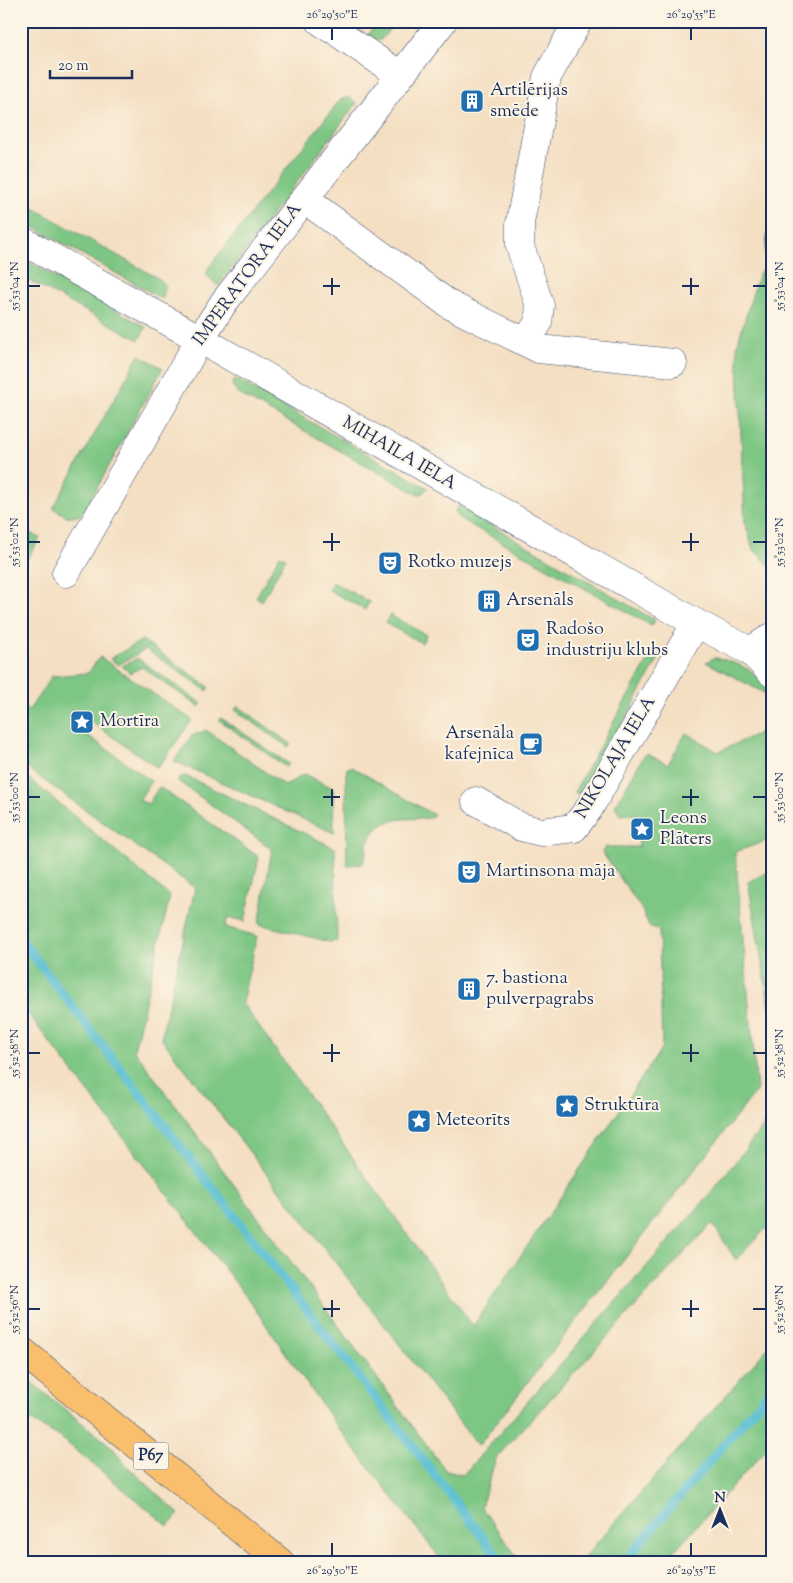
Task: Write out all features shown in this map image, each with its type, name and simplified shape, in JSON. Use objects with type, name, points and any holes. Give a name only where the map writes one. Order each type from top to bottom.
[{"type":"main road","name":"P67","points":[[21,1350],[280,1562]]},
{"type":"street","name":"IMPERATORA IELA","points":[[66,573],[200,339],[224,302],[443,21]]},
{"type":"street","points":[[526,342],[538,323],[540,306],[520,246],[520,222],[547,77],[578,21]]},
{"type":"street","points":[[331,28],[400,75]]},
{"type":"street","points":[[304,199],[339,227],[450,305],[539,349],[673,363]]},
{"type":"street","name":"MIHAILA IELA","points":[[21,240],[200,339],[696,623],[761,644],[772,673]]},
{"type":"street","name":"NIKOLAJA IELA","points":[[476,801],[521,827],[542,832],[574,828],[588,810],[696,623]]},
{"type":"green space","points":[[376,21],[396,21],[381,40],[370,40],[369,34]]},
{"type":"green space","points":[[348,97],[357,103],[218,286],[206,275],[209,267],[340,100]]},
{"type":"green space","points":[[772,195],[772,247],[765,253]]},
{"type":"green space","points":[[21,201],[161,280],[166,286],[162,299],[21,220]]},
{"type":"green space","points":[[21,258],[146,327],[139,340],[21,276]]},
{"type":"green space","points":[[772,259],[772,568],[753,549],[745,523],[737,345],[759,273]]},
{"type":"green space","points":[[139,355],[163,368],[87,506],[80,516],[66,516],[53,508]]},
{"type":"green space","points":[[235,379],[428,488],[422,494],[417,494],[237,393],[232,385]]},
{"type":"green space","points":[[458,506],[655,620],[652,626],[460,519],[455,511]]},
{"type":"green space","points":[[21,528],[40,538],[25,563],[21,561]]},
{"type":"green space","points":[[280,555],[286,558],[262,601],[256,597]]},
{"type":"green space","points":[[333,582],[369,602],[365,610],[329,590]]},
{"type":"green space","points":[[390,615],[426,635],[422,643],[385,623]]},
{"type":"green space","points":[[142,640],[209,687],[207,691],[146,649],[118,665],[110,659]]},
{"type":"green space","points":[[653,652],[660,656],[583,796],[574,792]]},
{"type":"green space","points":[[100,657],[192,720],[158,768],[94,724],[88,715],[76,718],[74,724],[77,731],[81,734],[86,734],[151,781],[139,800],[148,804],[159,787],[259,857],[245,921],[228,917],[225,927],[257,936],[242,1003],[473,1326],[662,1048],[659,930],[649,926],[641,908],[602,852],[606,847],[639,847],[638,814],[620,815],[615,806],[643,757],[647,754],[668,764],[686,733],[718,752],[768,729],[772,734],[772,839],[735,852],[757,1090],[478,1446],[161,1038],[195,888],[21,764],[21,705],[29,710],[52,676],[88,673]]},
{"type":"green space","points":[[137,658],[202,704],[199,707],[142,667],[130,673],[122,666]]},
{"type":"green space","points":[[714,658],[729,661],[756,674],[769,686],[772,692],[766,694],[706,662]]},
{"type":"green space","points":[[238,706],[291,744],[288,747],[235,710]]},
{"type":"green space","points":[[221,718],[289,764],[286,767],[219,720]]},
{"type":"green space","points":[[206,730],[285,786],[304,774],[333,788],[334,833],[174,761],[192,736]]},
{"type":"green space","points":[[352,767],[434,815],[430,818],[394,820],[380,827],[373,833],[368,842],[365,859],[362,864],[347,865],[346,775],[347,768]]},
{"type":"green space","points":[[21,772],[170,896],[134,1050],[446,1471],[463,1475],[712,1192],[772,1115],[772,1222],[736,1260],[712,1223],[496,1458],[481,1507],[521,1562],[443,1562],[333,1421],[248,1299],[21,1005]]},
{"type":"green space","points":[[186,776],[335,848],[337,941],[330,942],[259,924],[272,849],[178,781],[179,778]]},
{"type":"green space","points":[[766,873],[772,876],[772,1019],[748,882]]},
{"type":"green space","points":[[772,1343],[772,1443],[664,1562],[580,1562]]},
{"type":"green space","points":[[21,1374],[112,1447],[124,1463],[179,1514],[168,1526],[60,1437],[21,1415]]},
{"type":"waterway","points":[[21,940],[502,1562]]},
{"type":"waterway","points":[[624,1562],[772,1388]]},
{"type":"place","name":"Artilērijas smēde","points":[[472,101]]},
{"type":"place","name":"Rotko muzejs","points":[[390,563]]},
{"type":"place","name":"Arsenāls","points":[[489,601]]},
{"type":"place","name":"Radošo industriju klubs","points":[[528,640]]},
{"type":"place","name":"Mortīra","points":[[82,722]]},
{"type":"place","name":"Arsenāla kafejnīca","points":[[531,744]]},
{"type":"place","name":"Leons Plāters","points":[[642,829]]},
{"type":"place","name":"Martinsona māja","points":[[469,872]]},
{"type":"place","name":"7. bastiona pulverpagrabs","points":[[469,989]]},
{"type":"place","name":"Struktūra","points":[[567,1106]]},
{"type":"place","name":"Meteorīts","points":[[419,1121]]}]
